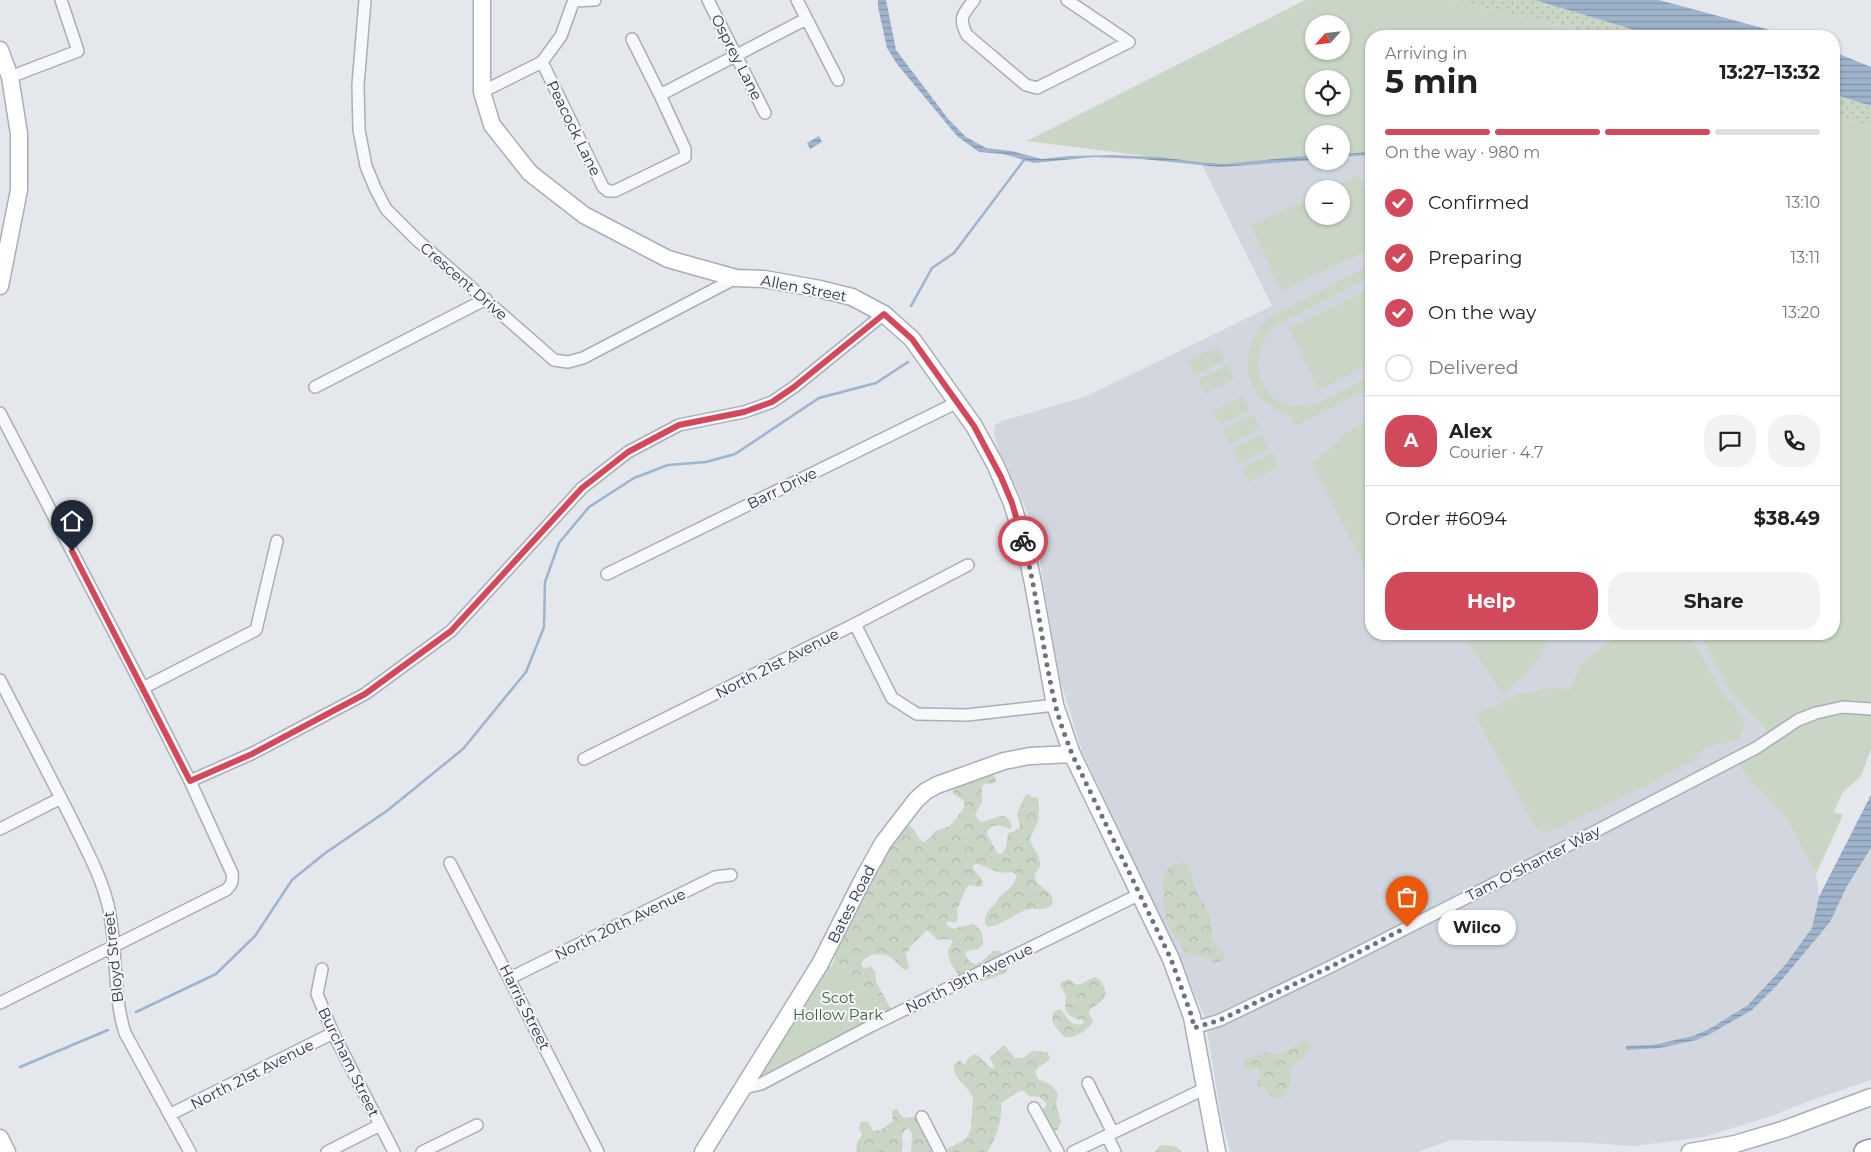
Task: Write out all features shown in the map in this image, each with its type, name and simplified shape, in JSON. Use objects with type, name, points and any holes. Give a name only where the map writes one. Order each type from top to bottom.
[{"type":"highway","points":[[1865,1152],[1871,1150]]},
{"type":"street","points":[[10,77],[78,51],[61,0]]},
{"type":"street","name":"Crescent Drive","points":[[365,0],[358,85],[359,130],[366,166],[374,188],[386,209],[416,239],[486,299],[548,356],[554,360],[568,362],[583,358],[736,278]]},
{"type":"street","name":"Allen Street","points":[[482,0],[482,92],[492,124],[530,173],[584,215],[668,259],[736,278],[764,279],[852,297],[884,314],[912,339],[958,402],[995,464],[1012,503],[1033,584],[1055,704],[1072,754],[1171,959],[1192,1017],[1217,1152]]},
{"type":"street","points":[[482,92],[542,62],[561,36],[574,0],[594,0]]},
{"type":"street","name":"Osprey Lane","points":[[708,0],[765,113]]},
{"type":"street","points":[[797,0],[838,80]]},
{"type":"street","points":[[974,0],[963,14],[961,24],[966,35],[1026,85],[1037,88],[1129,42],[1067,0]]},
{"type":"street","points":[[660,95],[806,19]]},
{"type":"street","name":"Peacock Lane","points":[[542,62],[603,187],[608,191],[615,191],[685,157],[685,149],[632,39]]},
{"type":"street","points":[[0,50],[10,77],[19,134],[19,190],[1,276]]},
{"type":"street","points":[[315,387],[486,299]]},
{"type":"street","points":[[190,781],[252,754],[365,694],[451,631],[582,488],[628,452],[679,425],[744,412],[772,402],[794,387],[884,314]]},
{"type":"street","name":"Barr Drive","points":[[607,574],[958,402]]},
{"type":"street","points":[[0,414],[143,688],[190,781],[232,873],[231,884],[226,890],[0,1003]]},
{"type":"street","points":[[143,688],[256,630],[276,541]]},
{"type":"street","name":"North 21st Avenue","points":[[584,759],[855,624],[968,565]]},
{"type":"street","points":[[855,624],[892,698],[917,714],[967,716],[1055,704]]},
{"type":"street","name":"Bloyd Street","points":[[0,680],[61,798],[102,886],[108,906],[115,945],[117,1002],[120,1018],[125,1033],[171,1114],[190,1152]]},
{"type":"street","name":"Tam O'Shanter Way","points":[[1194,1028],[1220,1020],[1515,873],[1756,748],[1798,720],[1816,713],[1843,707],[1871,709]]},
{"type":"street","name":"Bates Road","points":[[703,1152],[820,964],[883,843],[916,800],[926,791],[937,785],[1004,761],[1030,756],[1072,754]]},
{"type":"street","points":[[0,829],[61,798]]},
{"type":"street","name":"Harris Street","points":[[450,863],[598,1152]]},
{"type":"street","name":"North 20th Avenue","points":[[510,978],[715,877],[731,875]]},
{"type":"street","name":"North 19th Avenue","points":[[744,1088],[761,1084],[871,1026],[1140,894]]},
{"type":"street","name":"Burcham Street","points":[[322,969],[317,994],[332,1033],[394,1152]]},
{"type":"street","name":"North 21st Avenue","points":[[171,1114],[332,1033]]},
{"type":"street","points":[[1088,1083],[1110,1134],[1115,1152]]},
{"type":"street","points":[[1073,1152],[1206,1088]]},
{"type":"street","points":[[1690,1152],[1735,1144],[1785,1129],[1871,1097]]},
{"type":"street","points":[[1034,1108],[1058,1152]]},
{"type":"street","points":[[922,1117],[940,1152]]},
{"type":"street","points":[[327,1152],[380,1125]]},
{"type":"street","points":[[422,1152],[477,1125]]},
{"type":"street","points":[[0,1138],[7,1152]]},
{"type":"shaded area","points":[[1365,154],[1365,640],[1703,640],[1729,691],[1766,730],[1761,739],[1731,754],[1751,781],[1787,819],[1816,874],[1819,896],[1871,795],[1871,1080],[1774,1115],[1704,1137],[1635,1146],[1575,1142],[1451,1140],[1418,1152],[1230,1152],[1221,1116],[1205,1018],[1168,933],[1082,751],[1060,679],[1039,557],[1028,513],[998,448],[994,433],[995,425],[1002,421],[1087,396],[1272,306],[1201,163],[1305,157],[1305,170],[1350,170],[1350,155]]},
{"type":"green space","points":[[1305,0],[1452,0],[1579,30],[1365,30],[1365,154],[1350,155],[1350,125],[1305,125],[1305,158],[1233,165],[1201,163],[1027,141]]},
{"type":"green space","points":[[1452,0],[1535,0],[1634,30],[1579,30]]},
{"type":"green space","points":[[1840,96],[1871,106],[1871,127],[1840,117]]},
{"type":"green space","points":[[1840,117],[1871,127],[1871,749],[1861,776],[1843,792],[1834,812],[1843,815],[1816,874],[1787,819],[1751,781],[1731,754],[1761,739],[1766,730],[1729,691],[1703,640],[1840,640]]},
{"type":"green space","points":[[1358,175],[1365,191],[1365,252],[1281,291],[1251,225],[1305,200],[1305,225],[1350,225],[1350,180],[1348,180]]},
{"type":"green space","points":[[1365,268],[1365,280],[1279,324],[1268,335],[1261,348],[1258,362],[1260,375],[1265,387],[1273,397],[1285,404],[1309,405],[1337,394],[1365,378],[1365,390],[1295,426],[1288,415],[1269,405],[1255,390],[1250,378],[1248,355],[1251,343],[1257,333],[1264,323],[1274,315]]},
{"type":"green space","points":[[1365,291],[1365,366],[1319,390],[1289,328]]},
{"type":"green space","points":[[1218,346],[1225,360],[1195,375],[1188,361]]},
{"type":"green space","points":[[1228,365],[1234,379],[1205,394],[1198,380]]},
{"type":"green space","points":[[1243,396],[1250,410],[1220,425],[1213,411]]},
{"type":"green space","points":[[1253,415],[1260,429],[1230,444],[1223,430]]},
{"type":"green space","points":[[1365,422],[1365,567],[1312,463],[1353,428]]},
{"type":"green space","points":[[1262,434],[1269,448],[1239,463],[1232,449]]},
{"type":"green space","points":[[1272,453],[1279,467],[1249,482],[1242,468]]},
{"type":"green space","points":[[1466,640],[1548,640],[1538,660],[1525,675],[1503,694]]},
{"type":"green space","points":[[1613,640],[1692,640],[1727,700],[1734,705],[1745,723],[1740,738],[1725,744],[1716,744],[1696,754],[1698,758],[1661,778],[1548,833],[1536,829],[1475,715],[1515,696],[1553,687],[1570,690],[1582,662]]},
{"type":"green space","points":[[990,773],[993,774],[996,780],[995,783],[984,784],[982,787],[982,802],[975,814],[978,820],[982,822],[999,816],[1006,817],[1009,820],[1012,826],[1010,829],[993,826],[988,830],[987,834],[997,853],[1001,854],[1006,848],[1008,833],[1015,831],[1020,826],[1017,814],[1025,796],[1028,794],[1031,797],[1038,798],[1038,822],[1030,838],[1040,860],[1040,866],[1035,874],[1035,878],[1052,897],[1052,905],[1045,909],[1025,910],[988,927],[985,924],[986,915],[998,898],[1012,885],[1017,875],[998,872],[975,864],[972,867],[981,878],[983,885],[980,887],[969,885],[966,888],[957,910],[958,917],[956,923],[948,921],[946,924],[952,929],[973,924],[976,926],[981,932],[983,944],[978,949],[967,951],[965,954],[968,960],[971,963],[979,963],[993,951],[998,951],[1004,954],[1009,961],[1007,971],[983,981],[966,981],[955,970],[948,955],[953,940],[938,940],[927,930],[906,954],[909,968],[906,970],[886,955],[870,956],[861,964],[864,969],[870,966],[875,971],[876,982],[891,1010],[886,1014],[875,1004],[865,987],[840,983],[830,970],[835,959],[835,951],[870,877],[903,828],[910,826],[923,842],[930,838],[935,831],[950,826],[965,807],[963,800],[954,794],[951,787],[963,779],[978,781]]},
{"type":"green space","points":[[1182,862],[1188,865],[1198,896],[1211,918],[1212,939],[1224,953],[1225,957],[1220,962],[1213,963],[1203,957],[1192,956],[1185,952],[1168,926],[1163,907],[1163,879],[1171,866]]},
{"type":"green space","name":"Scot Hollow Park","points":[[829,965],[879,997],[888,1013],[760,1078]]},
{"type":"green space","points":[[1096,977],[1105,990],[1105,996],[1102,1001],[1089,1010],[1093,1021],[1081,1033],[1073,1037],[1065,1037],[1053,1022],[1054,1011],[1060,1009],[1072,1023],[1078,1025],[1085,1021],[1071,1017],[1068,1014],[1065,1007],[1066,996],[1060,985],[1062,982],[1070,979],[1076,984],[1082,984]]},
{"type":"green space","points":[[1304,1041],[1311,1043],[1311,1050],[1291,1067],[1289,1087],[1286,1094],[1280,1098],[1274,1097],[1265,1088],[1258,1085],[1257,1081],[1262,1074],[1258,1068],[1248,1071],[1245,1069],[1244,1061],[1246,1057],[1253,1058],[1267,1052],[1278,1055]]},
{"type":"green space","points":[[1003,1045],[1015,1058],[1023,1058],[1032,1051],[1047,1052],[1050,1058],[1035,1072],[1038,1079],[1051,1085],[1058,1094],[1056,1104],[1061,1122],[1058,1129],[1051,1133],[1040,1130],[1033,1120],[1039,1110],[1046,1107],[1046,1103],[1040,1097],[1029,1096],[1024,1091],[1020,1091],[1001,1103],[998,1129],[987,1152],[941,1152],[962,1141],[968,1136],[971,1129],[973,1097],[955,1074],[954,1064],[960,1060],[965,1065],[968,1058],[975,1054],[995,1069],[990,1058],[991,1055],[995,1054]]},
{"type":"green space","points":[[897,1109],[903,1118],[918,1116],[931,1145],[931,1152],[911,1152],[912,1133],[908,1128],[902,1135],[903,1145],[901,1152],[857,1152],[856,1145],[862,1135],[859,1128],[861,1121],[868,1122],[873,1131],[881,1130],[893,1121],[893,1110]]},
{"type":"green space","points":[[1159,1146],[1177,1147],[1181,1152],[1155,1152]]},
{"type":"water","points":[[878,0],[886,0],[896,50],[949,120],[966,137],[986,148],[1011,151],[1042,159],[1112,155],[1159,157],[1224,164],[1305,156],[1305,161],[1220,167],[1142,159],[1093,157],[1034,163],[1003,154],[979,152],[957,136],[897,64],[887,48]]},
{"type":"water","points":[[1535,0],[1659,0],[1770,30],[1634,30]]},
{"type":"water","points":[[1840,54],[1871,67],[1871,106],[1840,96]]},
{"type":"water","points":[[819,136],[822,142],[810,149],[807,143]]},
{"type":"water","points":[[1365,152],[1365,155],[1350,156],[1350,153]]},
{"type":"water","points":[[1871,795],[1871,848],[1847,886],[1830,922],[1781,981],[1752,1010],[1710,1034],[1696,1040],[1660,1048],[1627,1050],[1626,1046],[1653,1045],[1693,1036],[1711,1028],[1748,1005],[1786,964],[1812,928],[1819,897]]},
{"type":"waterway","points":[[911,306],[932,268],[954,253],[1024,160]]},
{"type":"waterway","points":[[136,1012],[216,974],[255,936],[292,880],[324,854],[388,810],[463,749],[526,672],[544,627],[545,582],[559,543],[589,507],[634,478],[668,465],[706,462],[735,454],[819,398],[876,383],[908,362]]},
{"type":"waterway","points":[[20,1067],[108,1030]]},
{"type":"way so far","points":[[1023,541],[1033,584],[1055,704],[1072,754],[1171,959],[1192,1017],[1194,1028],[1220,1020],[1332,966],[1407,927]]},
{"type":"place","name":"Wilco","points":[[1407,927]]},
{"type":"route","points":[[72,551],[190,781],[252,754],[365,694],[451,631],[582,488],[628,452],[679,425],[744,412],[772,402],[794,387],[884,314],[912,339],[974,426],[1001,477],[1012,503],[1023,541]]}]
